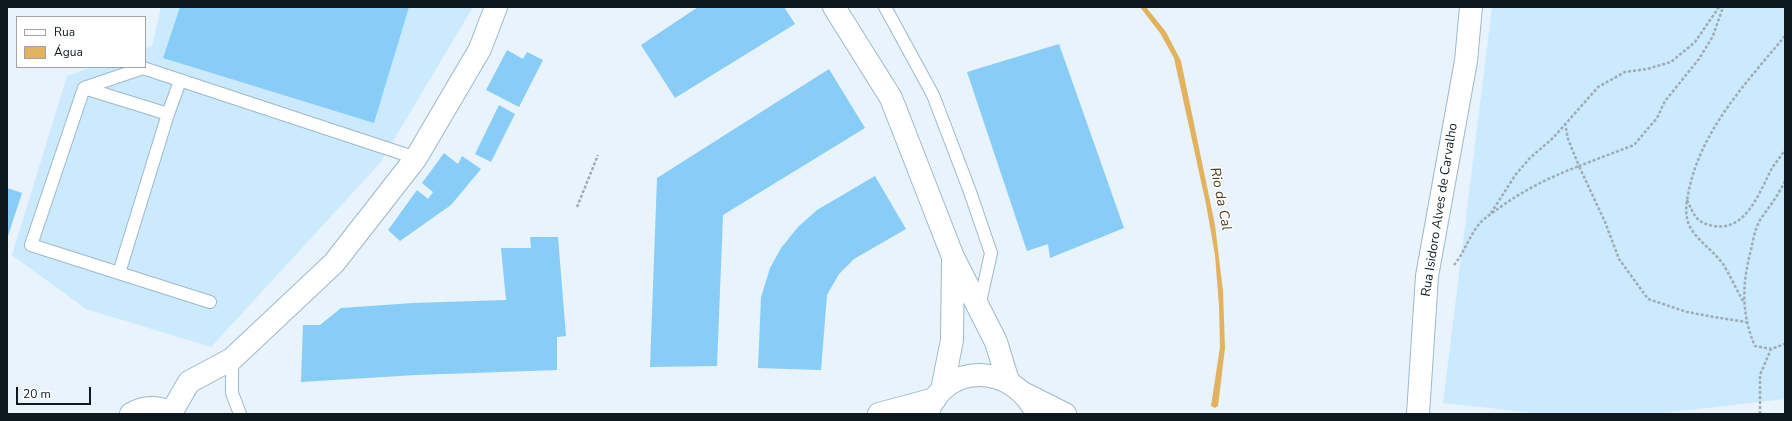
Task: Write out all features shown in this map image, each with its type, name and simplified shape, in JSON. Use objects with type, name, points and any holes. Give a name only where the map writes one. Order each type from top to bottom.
[{"type":"street","points":[[131,414],[137,410],[148,408],[160,409],[172,413],[189,382],[232,359],[334,262],[416,158],[480,49],[496,7]]},
{"type":"street","points":[[834,7],[891,98],[953,257],[996,342],[1008,381]]},
{"type":"street","name":"Rua Isidoro Alves de Carvalho","points":[[1418,414],[1427,276],[1466,61],[1471,7]]},
{"type":"street","points":[[934,401],[952,340],[953,257]]},
{"type":"street","points":[[879,414],[934,401],[956,381],[973,376],[996,377],[1008,381],[1025,394],[1065,414]]},
{"type":"street","points":[[1025,394],[1037,414]]},
{"type":"lane","points":[[885,7],[934,95],[991,253],[979,308]]},
{"type":"lane","points":[[84,88],[143,68],[416,158]]},
{"type":"lane","points":[[119,273],[168,114],[180,81]]},
{"type":"lane","points":[[84,88],[168,114]]},
{"type":"lane","points":[[84,88],[31,245],[210,302]]},
{"type":"lane","points":[[232,359],[232,393],[240,414]]},
{"type":"path","points":[[1490,214],[1516,174],[1530,158],[1553,138],[1598,87],[1625,72],[1647,69],[1671,62],[1695,42],[1718,7]]},
{"type":"path","points":[[1426,290],[1452,268],[1482,221],[1490,214],[1528,189],[1555,175],[1634,145],[1657,118],[1665,101],[1699,59],[1713,36],[1723,7]]},
{"type":"path","points":[[1743,301],[1722,264],[1704,245],[1689,224],[1686,208],[1690,181],[1701,152],[1720,118],[1785,36]]},
{"type":"path","points":[[1565,123],[1568,139],[1605,222],[1619,259],[1648,299],[1687,312],[1746,322]]},
{"type":"path","points":[[1687,200],[1695,217],[1703,225],[1727,227],[1741,218],[1752,206],[1773,166],[1785,150]]},
{"type":"path","points":[[577,207],[598,155]]},
{"type":"path","points":[[1785,181],[1779,195],[1760,221],[1755,232],[1744,281],[1743,301],[1746,322],[1755,346],[1771,349],[1785,344]]},
{"type":"path","points":[[1760,414],[1760,375],[1771,349]]},
{"type":"shaded area","points":[[161,7],[473,7],[380,163],[211,347],[86,309],[12,255],[67,76],[89,68],[146,68],[146,48],[152,46]]},
{"type":"shaded area","points":[[1492,7],[1785,7],[1785,399],[1654,414],[1534,413],[1443,403]]},
{"type":"water","points":[[1140,7],[1146,7],[1166,32],[1181,61],[1215,225],[1223,291],[1225,348],[1218,406],[1215,408],[1211,406],[1220,347],[1219,306],[1215,255],[1206,204],[1174,58],[1160,33]]},
{"type":"building","points":[[180,7],[409,7],[374,123],[163,58]]},
{"type":"building","points":[[698,7],[784,7],[795,24],[675,98],[641,45]]},
{"type":"building","points":[[1059,44],[1124,228],[1050,258],[1048,244],[1027,251],[967,72]]},
{"type":"building","points":[[507,50],[523,59],[527,52],[543,60],[519,107],[486,90]]},
{"type":"building","points":[[829,69],[865,128],[723,215],[717,366],[650,367],[657,178]]},
{"type":"building","points":[[499,105],[515,114],[491,162],[475,154]]},
{"type":"building","points":[[444,153],[458,164],[462,156],[481,169],[451,205],[400,241],[388,230],[417,190],[428,199],[433,192],[422,183]]},
{"type":"building","points":[[875,176],[906,229],[854,259],[839,274],[827,295],[821,370],[758,368],[761,297],[770,268],[781,248],[798,227],[817,210]]},
{"type":"building","points":[[7,188],[22,193],[7,239]]},
{"type":"building","points":[[530,237],[558,237],[566,336],[557,337],[557,370],[416,375],[301,382],[303,325],[320,325],[341,308],[413,303],[506,300],[501,248],[531,248]]},
{"type":"water label","name":"Rio da Cal","points":[[1220,199]]}]
